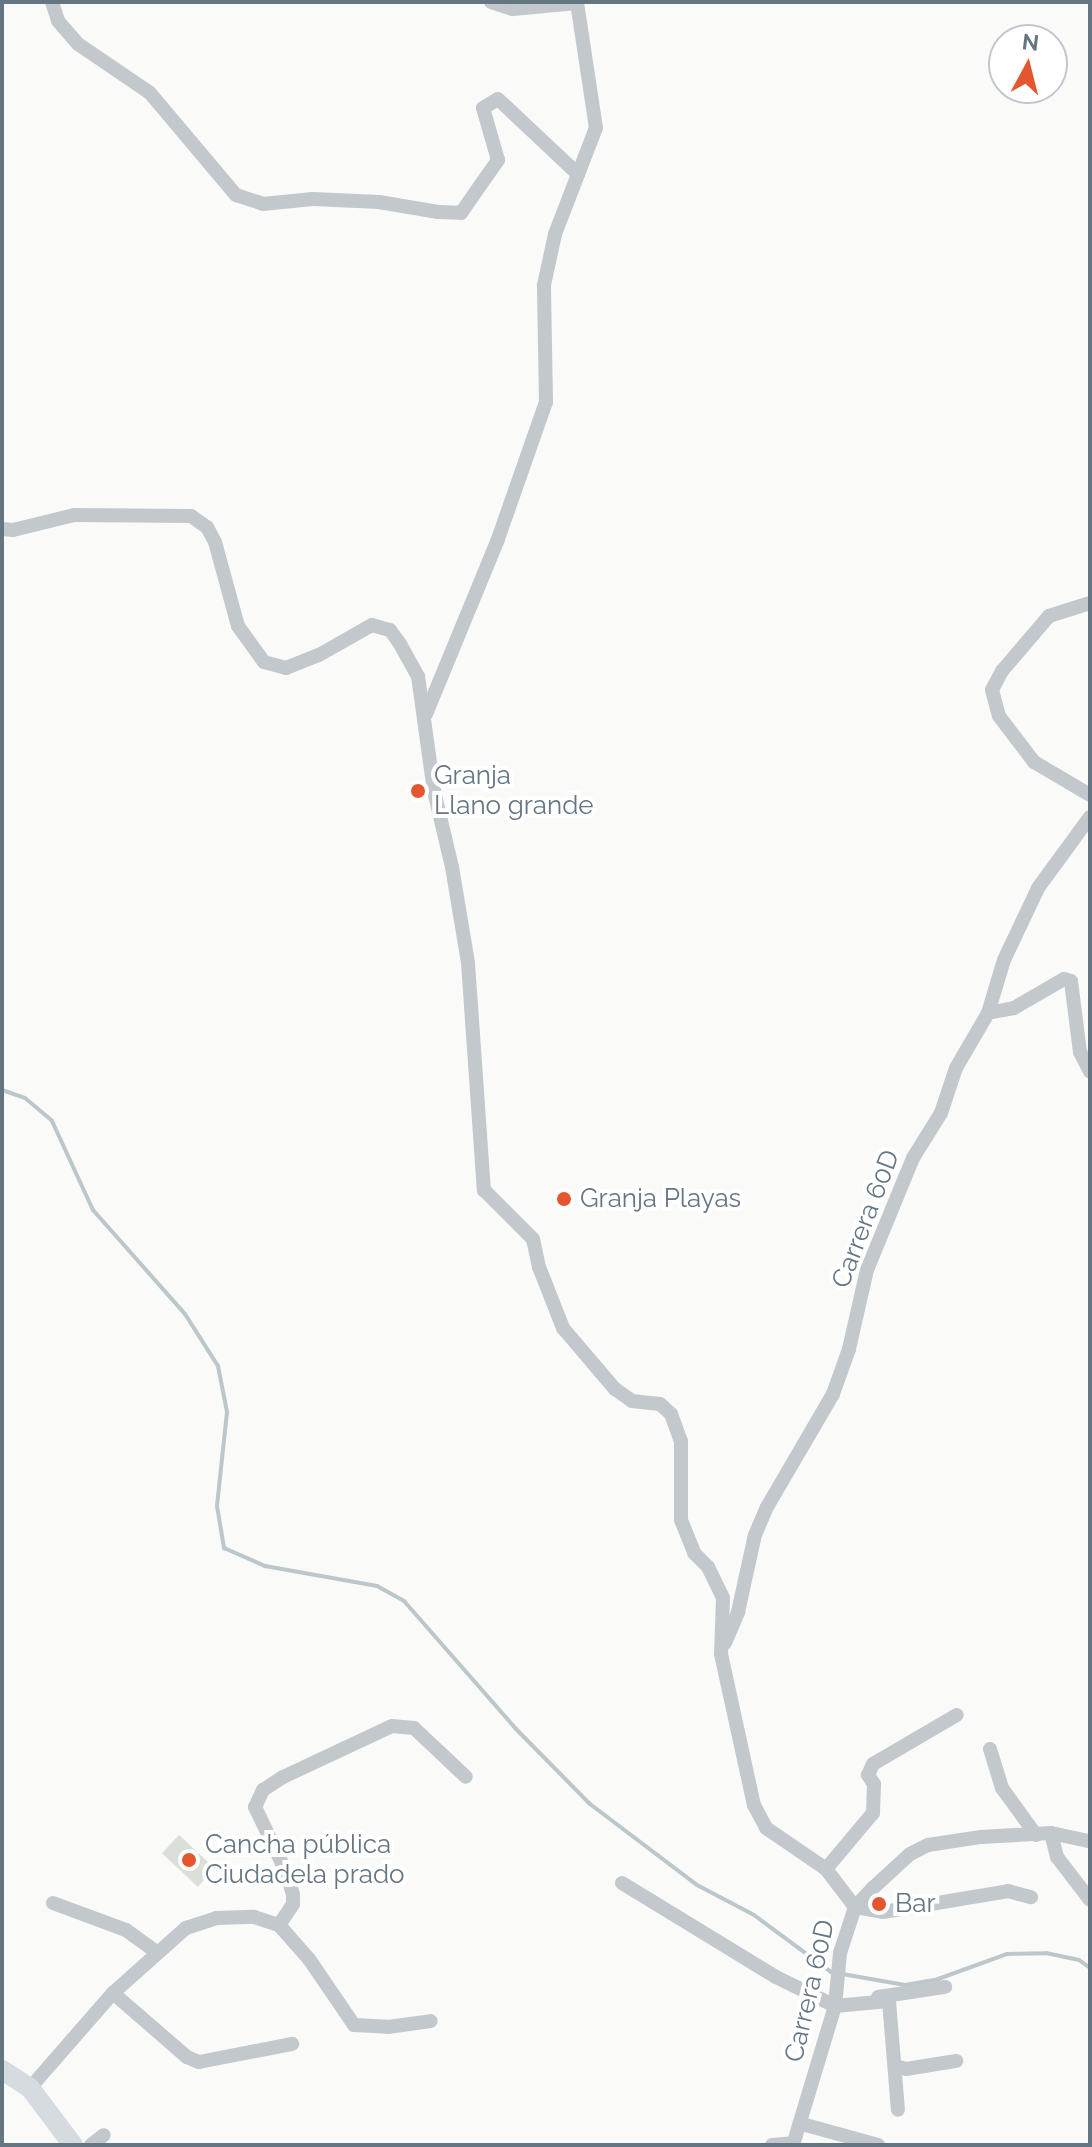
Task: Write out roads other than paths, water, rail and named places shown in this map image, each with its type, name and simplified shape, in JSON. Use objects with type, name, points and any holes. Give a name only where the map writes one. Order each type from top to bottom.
[{"type":"main road","points":[[2,2070],[30,2088],[73,2145]]},
{"type":"street","points":[[52,2],[58,21],[78,44],[150,93],[236,195],[263,204],[313,199],[379,202],[461,213],[498,160],[483,108],[498,99],[578,174]]},
{"type":"street","points":[[426,714],[498,539],[546,402],[544,285],[555,234],[596,128],[577,2],[513,9],[491,2]]},
{"type":"street","points":[[2,529],[13,530],[74,515],[191,516],[207,527],[215,542],[238,626],[264,662],[286,668],[319,655],[372,625],[390,630],[418,676],[426,714]]},
{"type":"street","points":[[1090,603],[1049,616],[1002,671],[992,690],[999,716],[1034,762],[1090,795]]},
{"type":"street","name":"Carrera 60D","points":[[426,714],[434,791],[452,867],[468,963],[484,1190],[533,1239],[539,1267],[563,1328],[571,1338],[615,1389],[632,1401],[660,1404],[671,1414],[681,1441],[681,1520],[694,1553],[708,1567],[723,1598],[721,1654],[754,1805],[766,1828],[826,1869],[855,1907],[840,1953],[835,2001],[802,2124],[793,2144]]},
{"type":"street","name":"Carrera 60D","points":[[721,1654],[738,1612],[755,1535],[767,1507],[833,1394],[849,1349],[867,1270],[913,1158],[941,1113],[962,1056],[988,1013],[1004,960],[1038,888],[1090,817]]},
{"type":"street","points":[[988,1013],[1014,1008],[1064,979],[1071,981],[1080,1052],[1090,1072]]},
{"type":"street","points":[[826,1869],[873,1813],[874,1784],[868,1775],[873,1764],[957,1715]]},
{"type":"street","points":[[279,1925],[293,1904],[293,1895],[287,1874],[255,1807],[263,1790],[283,1777],[392,1726],[414,1728],[466,1777]]},
{"type":"street","points":[[990,1749],[1002,1788],[1044,1834],[1057,1857],[1090,1900]]},
{"type":"street","points":[[855,1907],[910,1854],[928,1845],[981,1837],[1044,1834],[1090,1841]]},
{"type":"street","points":[[622,1883],[776,1977],[835,2001],[884,1999],[890,2002],[898,2110]]},
{"type":"street","points":[[855,1907],[883,1912],[1008,1891],[1031,1897]]},
{"type":"street","points":[[53,1903],[126,1930],[156,1952]]},
{"type":"street","points":[[30,2088],[113,1993],[156,1952],[186,1928],[216,1918],[254,1917],[279,1925],[309,1959],[354,2025],[388,2027],[431,2021]]},
{"type":"street","points":[[835,2001],[945,1987]]},
{"type":"street","points":[[113,1993],[187,2057],[199,2062],[292,2044]]},
{"type":"street","points":[[895,2066],[906,2069],[956,2061]]},
{"type":"street","points":[[802,2124],[878,2145]]},
{"type":"street","points":[[91,2145],[104,2135]]},
{"type":"street","points":[[772,2145],[793,2144]]},
{"type":"waterway","points":[[2,1090],[25,1098],[52,1121],[93,1210],[185,1314],[218,1366],[227,1412],[217,1506],[224,1548],[265,1566],[377,1586],[404,1601],[516,1729],[590,1804],[697,1885],[754,1915],[831,1972],[905,1985],[938,1979],[1007,1954],[1046,1953],[1079,1960],[1090,1968]]},
{"type":"place","name":"Granja Llano grande","points":[[418,791]]},
{"type":"place","name":"Granja Playas","points":[[564,1199]]},
{"type":"place","name":"Cancha pública Ciudadela prado","points":[[189,1860]]},
{"type":"place","name":"Bar","points":[[879,1904]]}]
